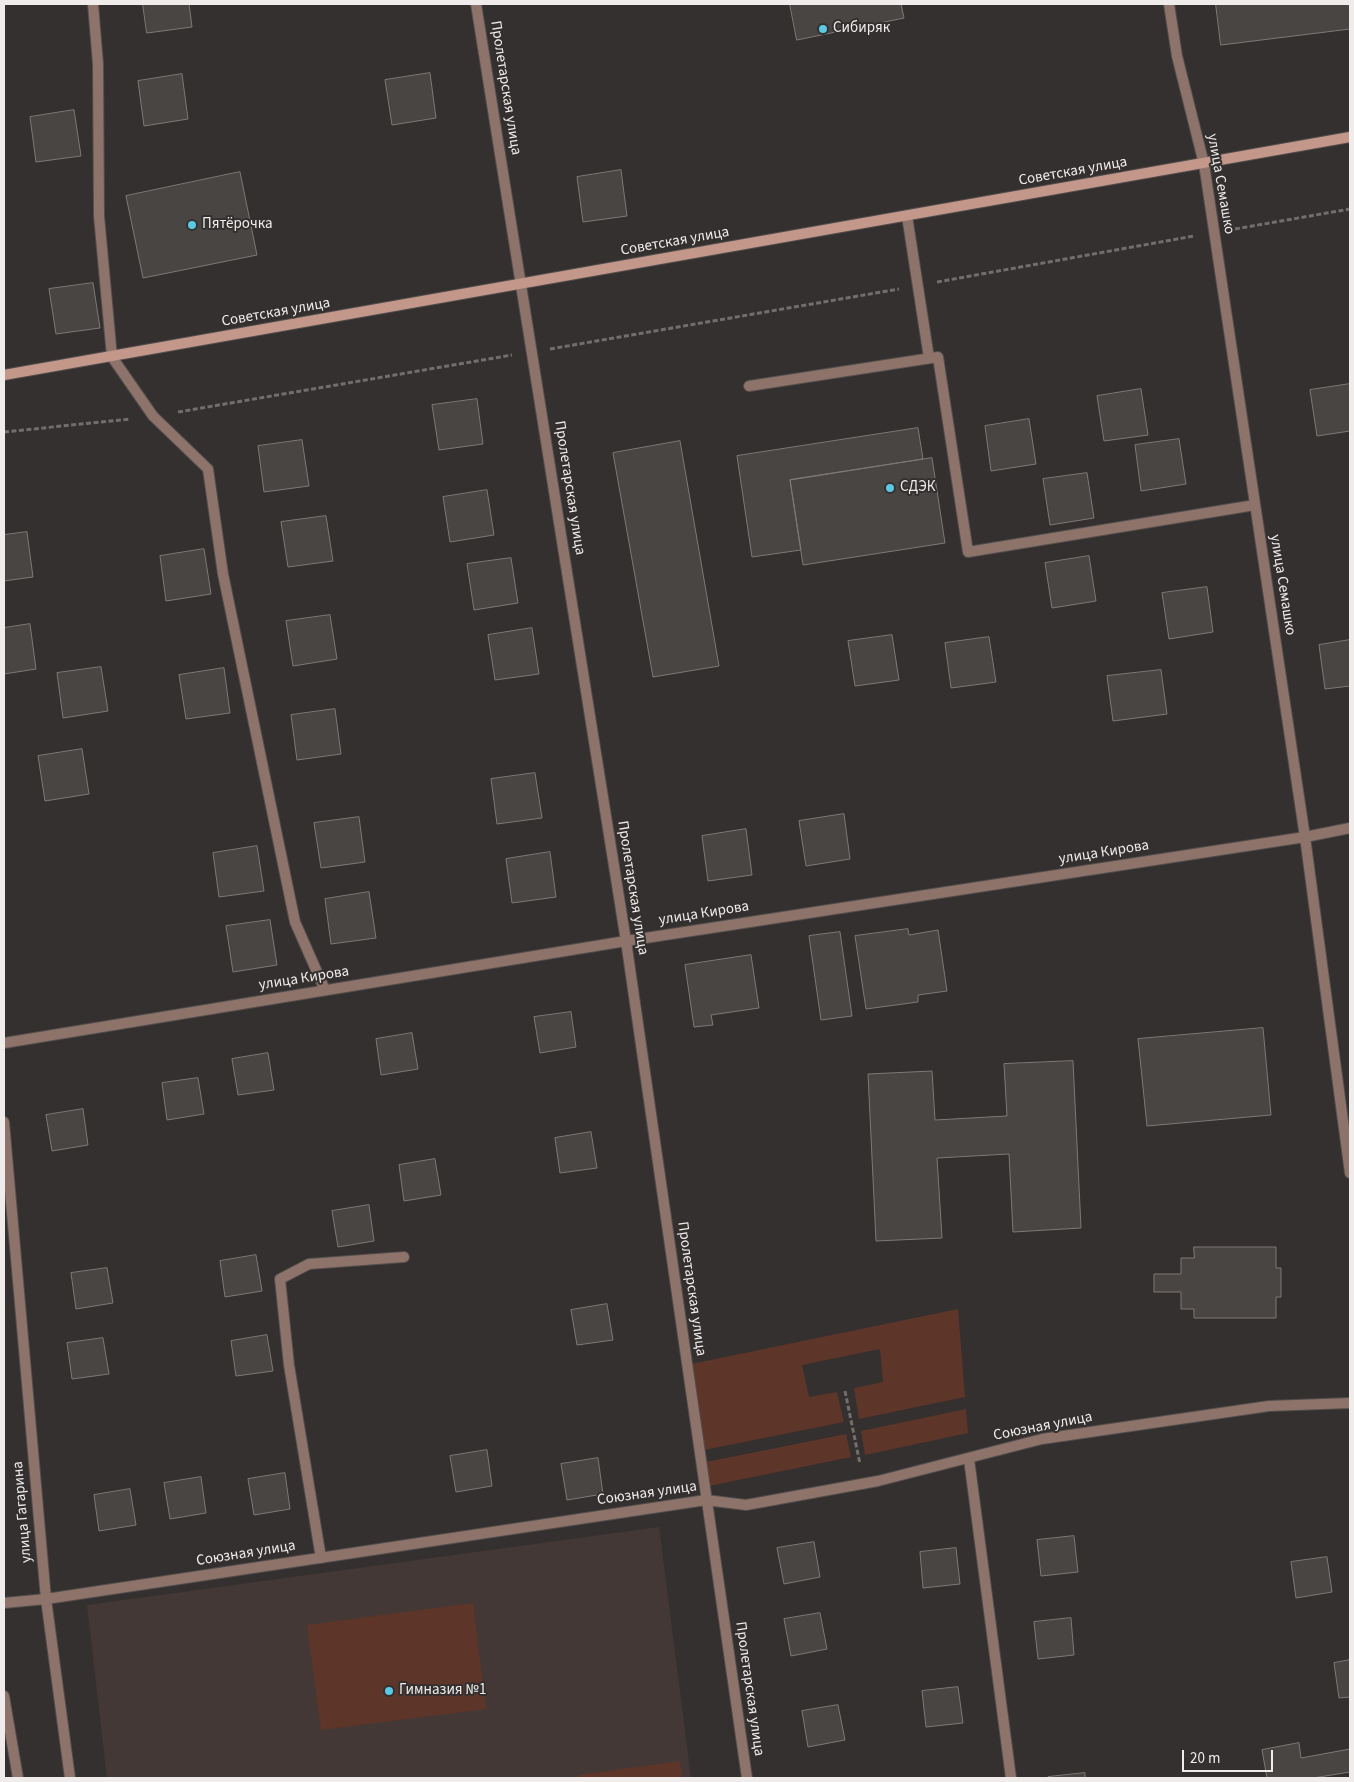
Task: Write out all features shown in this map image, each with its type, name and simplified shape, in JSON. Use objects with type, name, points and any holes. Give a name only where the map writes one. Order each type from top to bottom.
[{"type":"street","points":[[93,4],[98,64],[99,216],[112,357],[153,416],[208,469],[223,574],[295,922],[325,990]]},
{"type":"street","name":"Пролетарская улица","points":[[476,4],[626,941],[747,1778]]},
{"type":"street","name":"улица Семашко","points":[[1169,4],[1177,56],[1204,164],[1305,837],[1350,1173]]},
{"type":"street","name":"Советская улица","points":[[4,375],[1350,137]]},
{"type":"street","points":[[907,216],[929,358]]},
{"type":"street","points":[[749,386],[938,357],[968,552],[1255,505]]},
{"type":"street","name":"улица Кирова","points":[[4,1043],[626,941],[1305,837],[1350,828]]},
{"type":"street","name":"улица Гагарина","points":[[4,1122],[46,1599],[70,1778]]},
{"type":"street","points":[[321,1558],[289,1365],[280,1279],[309,1264],[404,1257]]},
{"type":"street","name":"Союзная улица","points":[[4,1603],[46,1599],[706,1500],[746,1505],[863,1483],[969,1459],[1042,1439],[1249,1409],[1350,1402]]},
{"type":"street","points":[[969,1459],[1011,1778]]},
{"type":"street","points":[[4,1696],[18,1778]]},
{"type":"path","points":[[4,432],[153,416],[918,286],[1350,209]]},
{"type":"path","points":[[846,1391],[863,1483]]},
{"type":"shaded area","points":[[958,1309],[965,1397],[859,1419],[854,1388],[883,1382],[880,1349],[802,1365],[809,1397],[837,1392],[844,1422],[704,1450],[691,1364]]},
{"type":"shaded area","points":[[966,1409],[968,1433],[865,1455],[861,1431]]},
{"type":"shaded area","points":[[846,1434],[851,1457],[709,1486],[706,1462]]},
{"type":"shaded area","name":"Гимназия №1","points":[[659,1527],[691,1778],[107,1778],[87,1605]]},
{"type":"shaded area","points":[[473,1603],[486,1709],[321,1730],[307,1625]]},
{"type":"shaded area","points":[[680,1761],[682,1778],[580,1778],[579,1775]]},
{"type":"building","points":[[143,4],[189,4],[192,27],[147,33]]},
{"type":"building","name":"Сибиряк","points":[[790,4],[901,4],[904,18],[797,40]]},
{"type":"building","points":[[1216,4],[1350,4],[1350,29],[1221,45]]},
{"type":"building","points":[[430,73],[436,118],[392,125],[385,80]]},
{"type":"building","points":[[182,74],[188,119],[144,126],[138,81]]},
{"type":"building","points":[[74,110],[81,156],[36,162],[30,117]]},
{"type":"building","points":[[621,170],[627,216],[583,222],[577,177]]},
{"type":"building","name":"Пятёрочка","points":[[240,172],[257,255],[143,278],[126,196]]},
{"type":"building","points":[[93,283],[100,328],[56,334],[49,289]]},
{"type":"building","points":[[1350,384],[1350,431],[1317,436],[1310,390]]},
{"type":"building","points":[[1141,389],[1148,435],[1104,441],[1097,396]]},
{"type":"building","points":[[477,399],[483,444],[439,450],[432,405]]},
{"type":"building","points":[[1029,419],[1036,464],[991,471],[985,426]]},
{"type":"building","points":[[918,428],[923,459],[790,480],[801,550],[752,557],[737,456]]},
{"type":"building","points":[[1179,439],[1186,484],[1141,491],[1135,445]]},
{"type":"building","points":[[302,440],[309,486],[264,492],[258,446]]},
{"type":"building","points":[[680,441],[719,666],[653,677],[613,453]]},
{"type":"building","points":[[932,458],[945,543],[803,565],[790,480]]},
{"type":"building","points":[[1087,473],[1094,518],[1050,525],[1043,479]]},
{"type":"building","points":[[487,490],[494,535],[450,542],[443,497]]},
{"type":"building","points":[[326,516],[333,561],[288,567],[281,522]]},
{"type":"building","points":[[27,532],[33,577],[4,581],[4,535]]},
{"type":"building","points":[[204,549],[211,594],[166,601],[160,556]]},
{"type":"building","points":[[1089,556],[1096,601],[1052,608],[1045,563]]},
{"type":"building","points":[[511,558],[518,603],[474,610],[467,564]]},
{"type":"building","points":[[1207,587],[1213,632],[1169,639],[1162,593]]},
{"type":"building","points":[[330,615],[337,659],[293,666],[286,621]]},
{"type":"building","points":[[30,624],[36,669],[4,674],[4,628]]},
{"type":"building","points":[[532,628],[539,674],[495,680],[488,635]]},
{"type":"building","points":[[892,635],[899,680],[855,686],[848,641]]},
{"type":"building","points":[[989,637],[996,682],[951,688],[945,643]]},
{"type":"building","points":[[1350,640],[1350,686],[1325,689],[1319,645]]},
{"type":"building","points":[[101,667],[108,711],[63,718],[57,673]]},
{"type":"building","points":[[224,668],[230,713],[186,719],[179,675]]},
{"type":"building","points":[[1161,670],[1167,714],[1113,721],[1107,676]]},
{"type":"building","points":[[335,709],[341,754],[297,760],[291,715]]},
{"type":"building","points":[[82,749],[89,794],[45,801],[38,756]]},
{"type":"building","points":[[535,773],[542,818],[497,824],[491,779]]},
{"type":"building","points":[[844,814],[850,859],[806,866],[799,821]]},
{"type":"building","points":[[359,817],[365,862],[321,868],[314,823]]},
{"type":"building","points":[[746,829],[752,875],[708,881],[702,836]]},
{"type":"building","points":[[257,846],[264,891],[219,897],[213,853]]},
{"type":"building","points":[[550,852],[556,897],[512,903],[506,859]]},
{"type":"building","points":[[369,892],[376,938],[331,944],[325,899]]},
{"type":"building","points":[[270,920],[277,965],[233,972],[226,926]]},
{"type":"building","points":[[908,929],[909,935],[938,930],[947,991],[918,995],[918,1002],[866,1009],[855,936]]},
{"type":"building","points":[[840,932],[852,1016],[821,1020],[809,936]]},
{"type":"building","points":[[751,955],[759,1008],[711,1015],[713,1025],[694,1027],[685,965]]},
{"type":"building","points":[[571,1012],[576,1047],[540,1053],[534,1017]]},
{"type":"building","points":[[1263,1028],[1271,1115],[1147,1126],[1138,1039]]},
{"type":"building","points":[[412,1033],[418,1069],[381,1075],[376,1039]]},
{"type":"building","points":[[268,1053],[274,1090],[238,1095],[232,1059]]},
{"type":"building","points":[[1073,1061],[1081,1228],[1013,1232],[1009,1154],[937,1158],[942,1238],[876,1241],[868,1074],[932,1071],[935,1120],[1007,1116],[1004,1064]]},
{"type":"building","points":[[198,1078],[204,1114],[167,1120],[162,1083]]},
{"type":"building","points":[[83,1109],[88,1145],[52,1151],[46,1115]]},
{"type":"building","points":[[591,1132],[597,1168],[560,1173],[555,1138]]},
{"type":"building","points":[[435,1159],[441,1195],[404,1201],[399,1165]]},
{"type":"building","points":[[369,1205],[374,1241],[338,1247],[332,1211]]},
{"type":"building","points":[[1194,1247],[1276,1247],[1276,1268],[1281,1268],[1281,1297],[1276,1297],[1276,1318],[1194,1318],[1194,1309],[1181,1309],[1181,1292],[1154,1292],[1154,1274],[1181,1274],[1181,1258],[1194,1258]]},
{"type":"building","points":[[256,1255],[262,1291],[225,1297],[220,1261]]},
{"type":"building","points":[[107,1268],[113,1303],[76,1309],[71,1273]]},
{"type":"building","points":[[607,1304],[613,1340],[577,1345],[571,1310]]},
{"type":"building","points":[[267,1335],[273,1371],[236,1376],[231,1341]]},
{"type":"building","points":[[103,1338],[109,1374],[72,1379],[67,1343]]},
{"type":"building","points":[[487,1450],[492,1486],[456,1492],[450,1456]]},
{"type":"building","points":[[598,1458],[603,1494],[567,1500],[561,1464]]},
{"type":"building","points":[[285,1473],[290,1509],[254,1515],[248,1479]]},
{"type":"building","points":[[201,1477],[206,1513],[170,1519],[164,1483]]},
{"type":"building","points":[[130,1489],[136,1525],[99,1531],[94,1495]]},
{"type":"building","points":[[1074,1536],[1078,1572],[1041,1576],[1037,1540]]},
{"type":"building","points":[[814,1542],[820,1577],[784,1584],[777,1548]]},
{"type":"building","points":[[956,1548],[960,1584],[923,1588],[920,1552]]},
{"type":"building","points":[[1327,1557],[1332,1592],[1296,1598],[1291,1562]]},
{"type":"building","points":[[820,1613],[827,1649],[791,1656],[784,1619]]},
{"type":"building","points":[[1071,1618],[1074,1655],[1038,1659],[1034,1622]]},
{"type":"building","points":[[1350,1660],[1350,1697],[1339,1698],[1334,1663]]},
{"type":"building","points":[[958,1687],[963,1723],[926,1727],[922,1691]]},
{"type":"building","points":[[838,1705],[845,1740],[808,1747],[802,1711]]},
{"type":"building","points":[[1299,1743],[1301,1758],[1350,1749],[1350,1772],[1313,1778],[1267,1778],[1262,1750]]},
{"type":"building","points":[[1085,1773],[1085,1778],[1048,1778],[1048,1777]]},
{"type":"place","name":"Сибиряк","points":[[823,29]]},
{"type":"place","name":"Пятёрочка","points":[[192,225]]},
{"type":"place","name":"СДЭК","points":[[890,488]]},
{"type":"place","name":"Гимназия №1","points":[[389,1691]]}]
